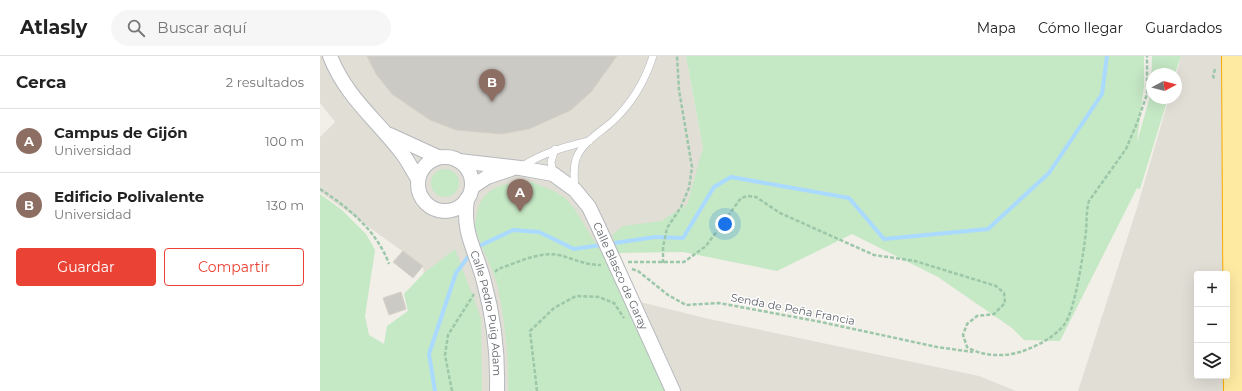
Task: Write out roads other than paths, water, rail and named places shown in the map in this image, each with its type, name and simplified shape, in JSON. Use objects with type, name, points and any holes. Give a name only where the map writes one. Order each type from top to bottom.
[{"type":"highway","points":[[1233,56],[1235,391]]},
{"type":"street","points":[[330,56],[344,86],[403,154],[418,180]]},
{"type":"street","points":[[384,132],[438,157],[448,157],[459,161],[553,174]]},
{"type":"street","points":[[438,157],[429,162],[423,168],[418,180],[418,189],[424,202],[432,208],[442,211],[456,208],[469,193],[487,177],[517,168]]},
{"type":"street","points":[[459,161],[469,173],[469,193]]},
{"type":"street","name":"Calle Blasco de Garay","points":[[553,174],[575,190],[589,207],[672,391]]},
{"type":"street","name":"Calle Pedro Puig Adam","points":[[469,193],[464,216],[468,237],[479,264],[484,282],[495,332],[497,391]]},
{"type":"street","name":"Calle Pedro Puig Adam","points":[[442,211],[457,222],[468,237]]},
{"type":"lane","points":[[575,190],[574,171],[577,157],[589,141],[613,120],[635,96],[648,72],[653,56]]},
{"type":"lane","points":[[517,168],[555,149],[589,141]]},
{"type":"lane","points":[[553,174],[551,162],[555,149]]},
{"type":"waterway","points":[[475,248],[513,230],[539,232],[574,249],[655,237],[683,238],[714,187],[731,177],[849,198],[884,239],[988,229],[1049,173],[1102,94],[1107,56]]},
{"type":"waterway","points":[[435,391],[429,354],[456,273],[471,253]]},
{"type":"place","name":"Edificio Polivalente","points":[[492,102]]},
{"type":"place","name":"Campus de Gijón","points":[[520,212]]}]
